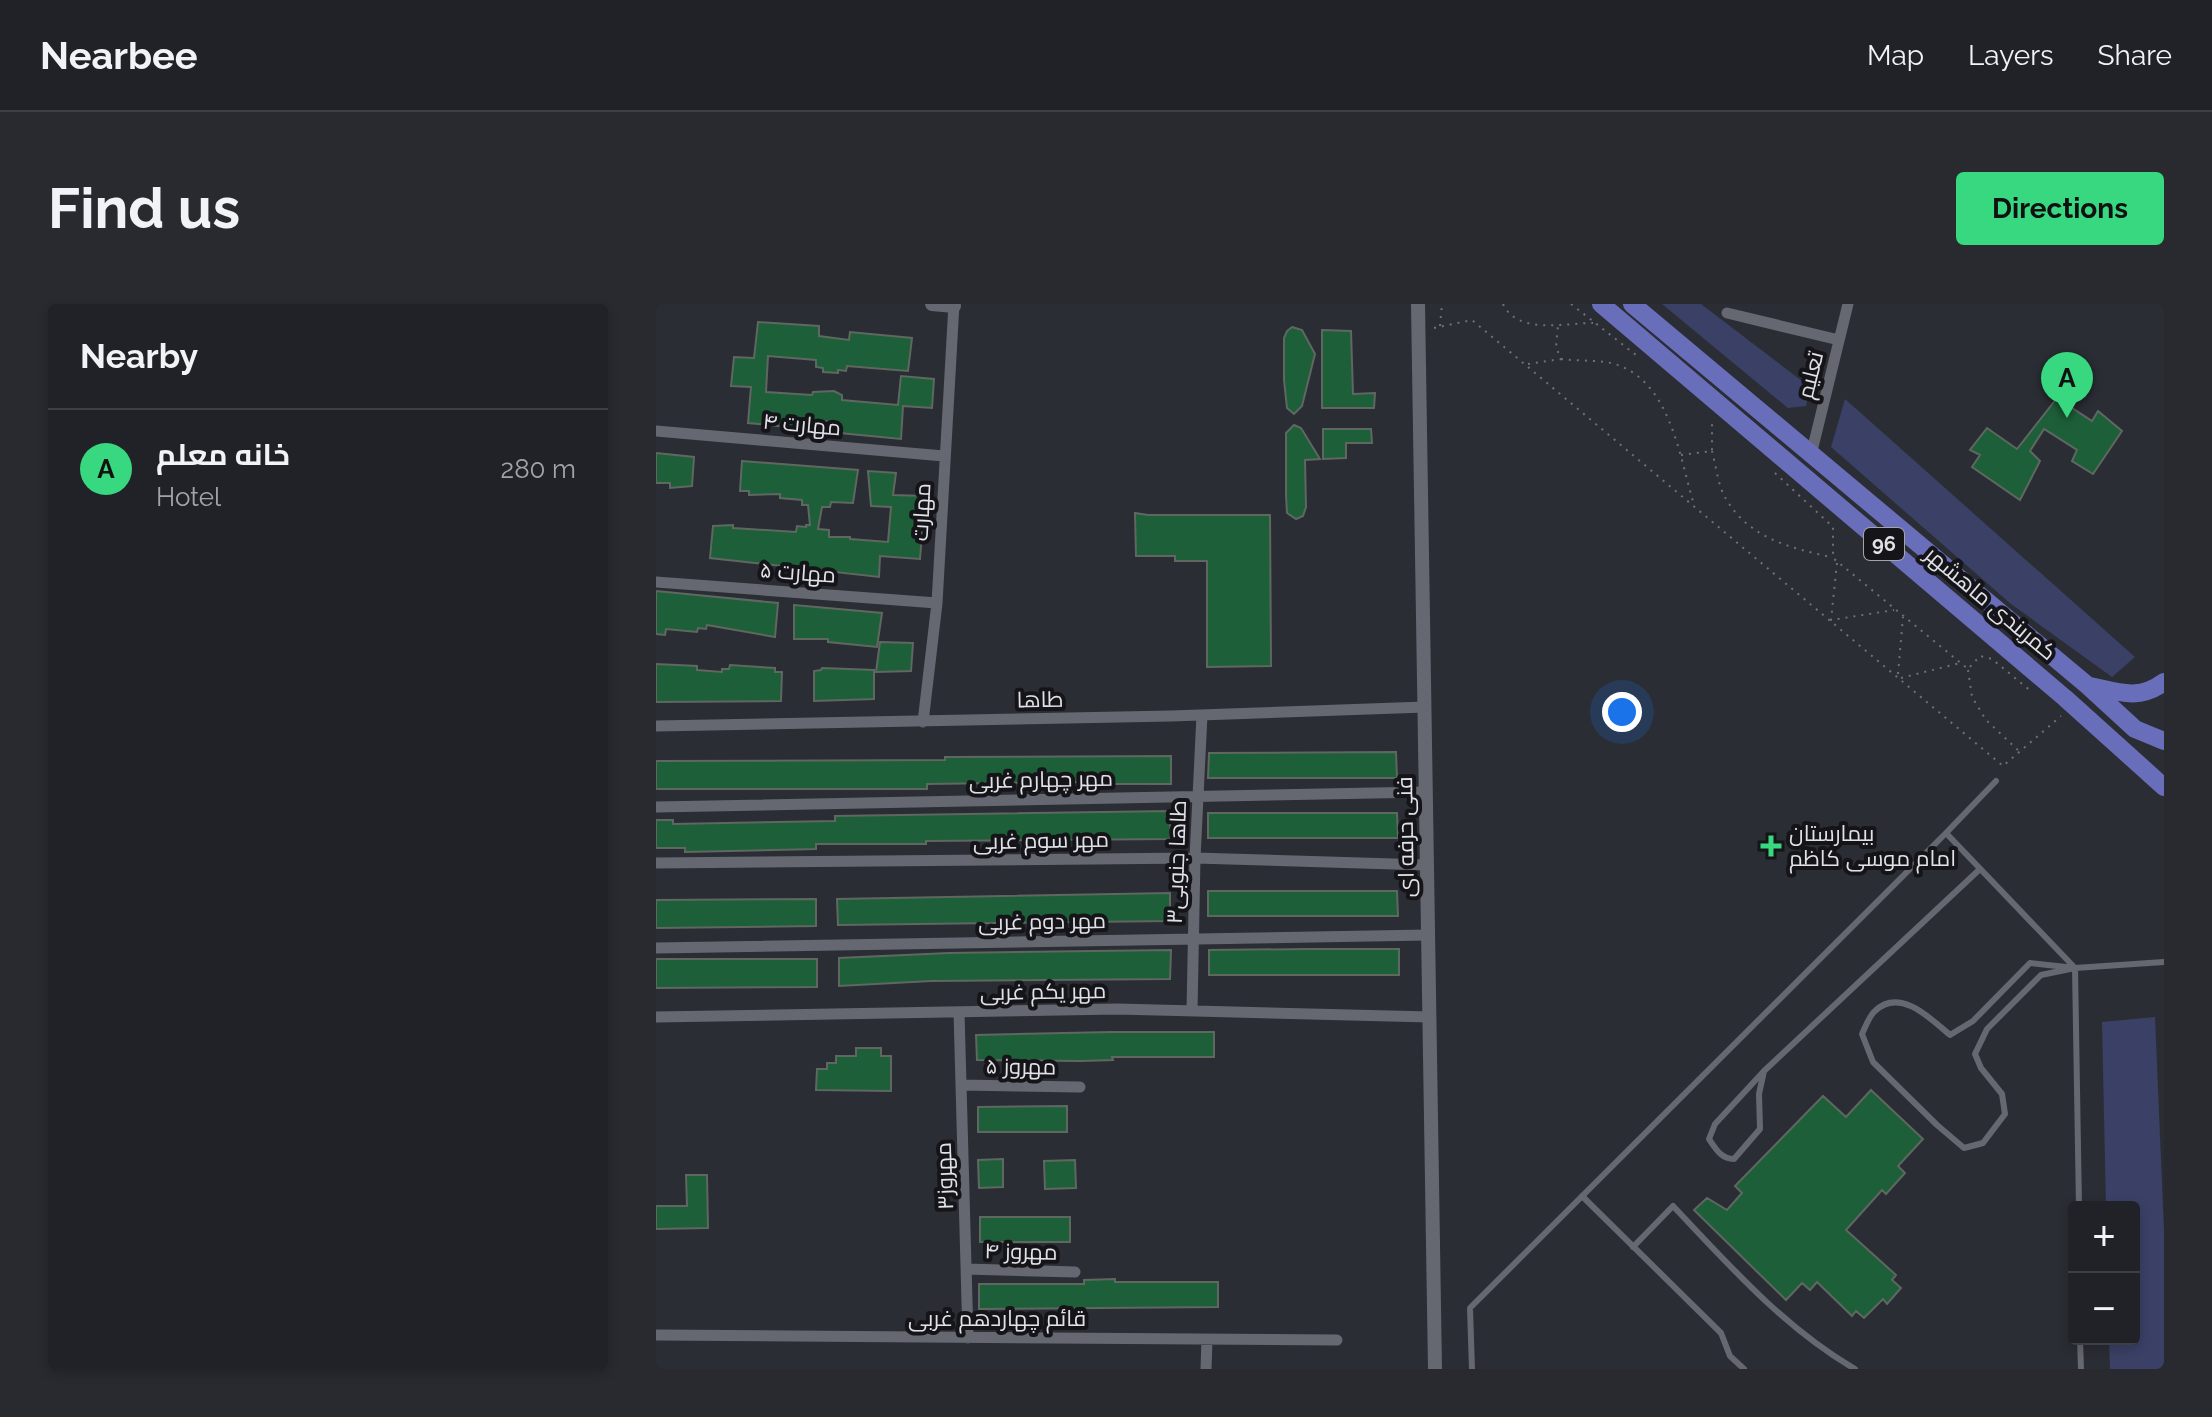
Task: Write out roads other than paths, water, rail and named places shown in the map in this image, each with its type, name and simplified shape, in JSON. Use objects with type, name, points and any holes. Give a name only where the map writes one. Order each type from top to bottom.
[{"type":"main road","name":"کمربندی ماهشهر","points":[[1632,304],[2087,685]]},
{"type":"main road","name":"کمربندی ماهشهر","points":[[1601,312],[2065,698],[2164,787]]},
{"type":"main road","points":[[2087,685],[2138,694],[2151,693],[2164,682]]},
{"type":"main road","name":"96","points":[[2087,685],[2135,729],[2156,737]]},
{"type":"main road","points":[[2132,758],[2156,737]]},
{"type":"street","points":[[932,304],[954,305]]},
{"type":"street","name":"فنی حرفه ای","points":[[1418,304],[1435,1369]]},
{"type":"street","name":"تعلیم","points":[[1811,455],[1848,304]]},
{"type":"street","name":"مهارت","points":[[923,722],[937,603],[954,305]]},
{"type":"street","points":[[1727,313],[1839,340]]},
{"type":"street","name":"مهارت ۴","points":[[656,431],[944,456]]},
{"type":"street","name":"مهارت ۵","points":[[656,582],[937,603]]},
{"type":"street","name":"طاها","points":[[656,726],[923,722],[1425,707]]},
{"type":"street","name":"طاها جنوبی۳","points":[[1192,1011],[1202,715]]},
{"type":"street","name":"مهر چهارم غربی","points":[[656,807],[1426,792]]},
{"type":"street","name":"مهر سوم غربی","points":[[656,863],[1195,858],[1427,865]]},
{"type":"street","name":"مهر دوم غربی","points":[[656,948],[1428,935]]},
{"type":"street","name":"مهر یکم غربی","points":[[656,1017],[1118,1009],[1430,1017]]},
{"type":"street","name":"مهروز۳","points":[[959,1012],[968,1338]]},
{"type":"street","name":"مهروز ۵","points":[[961,1085],[1080,1087]]},
{"type":"street","name":"مهروز ۴","points":[[966,1269],[1075,1272]]},
{"type":"street","name":"قائم چهاردهم غربی","points":[[656,1335],[1337,1340]]},
{"type":"street","points":[[1206,1369],[1207,1340]]},
{"type":"lane","points":[[1472,1369],[1470,1308],[1996,781]]},
{"type":"lane","points":[[1946,833],[2075,968],[2079,1201]]},
{"type":"lane","points":[[1764,1071],[1759,1094],[1760,1129],[1734,1159],[1728,1159],[1719,1154],[1709,1139],[1715,1124],[1764,1071],[1980,869]]},
{"type":"lane","points":[[2075,968],[2030,963],[1973,1021],[1950,1035],[1916,1007],[1894,1003],[1875,1010],[1862,1034],[1873,1062],[1964,1148],[1983,1143],[2005,1114],[2002,1094],[1981,1068],[1975,1054],[1987,1029],[2041,975],[2075,968],[2164,962]]},
{"type":"lane","points":[[1582,1196],[1721,1333],[1730,1356],[1744,1369]]},
{"type":"lane","points":[[1633,1247],[1673,1206],[1762,1298],[1823,1350],[1855,1369]]},
{"type":"lane","points":[[2080,1345],[2081,1369]]},
{"type":"place","name":"خانه معلم","points":[[2067,418]]},
{"type":"place","name":"بیمارستان امام موسی کاظم","points":[[1771,846]]}]
